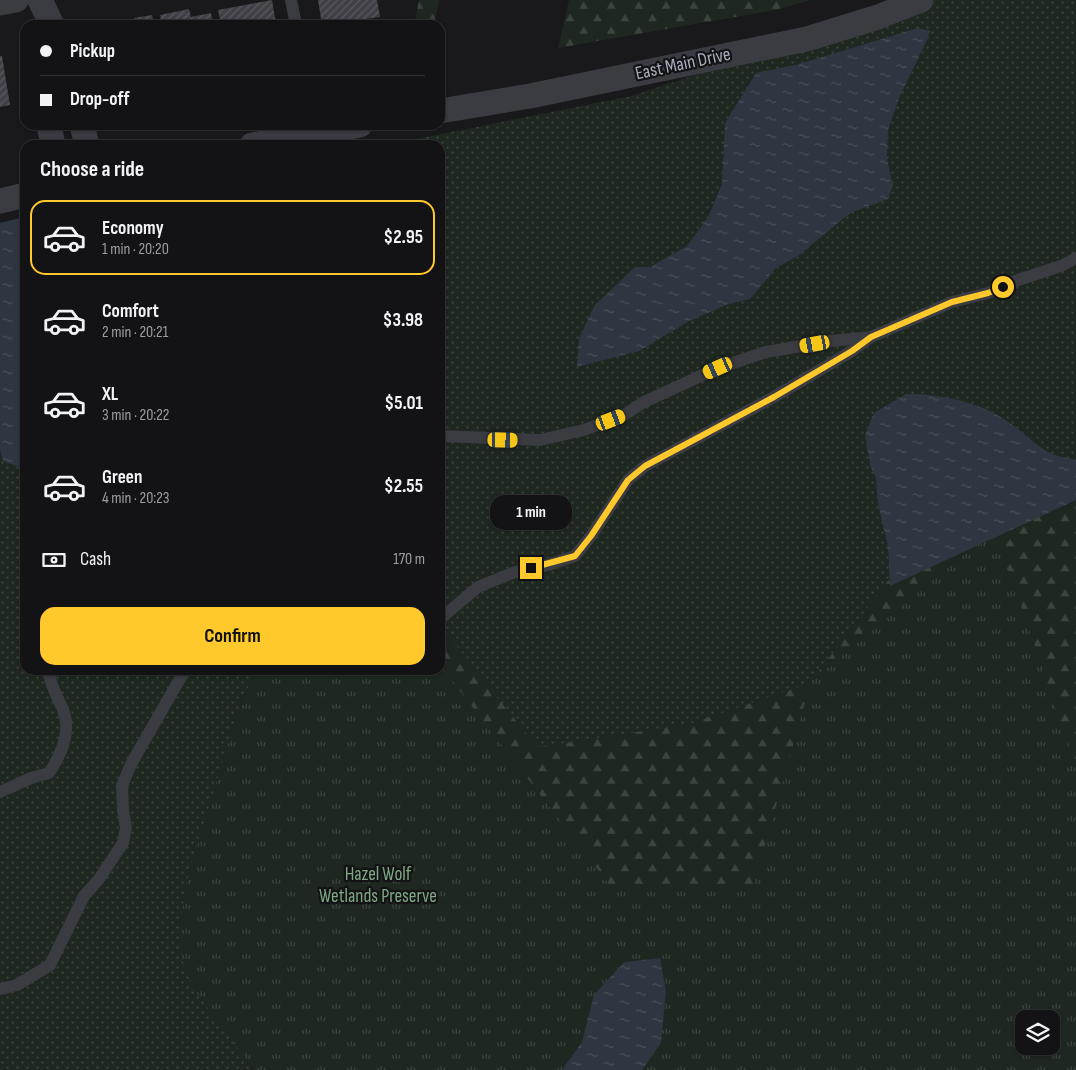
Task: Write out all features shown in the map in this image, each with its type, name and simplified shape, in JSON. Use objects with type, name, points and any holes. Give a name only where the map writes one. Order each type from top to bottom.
[{"type":"street","points":[[0,3],[16,0]]},
{"type":"street","points":[[37,20],[39,0]]},
{"type":"street","points":[[39,0],[49,20]]},
{"type":"street","name":"East Main Drive","points":[[445,110],[540,94],[807,39],[878,17],[921,0]]},
{"type":"street","points":[[279,140],[333,130]]},
{"type":"street","points":[[0,201],[20,196]]},
{"type":"lane","points":[[291,0],[295,20]]},
{"type":"lane","points":[[445,615],[478,587],[515,572],[548,565],[575,556],[591,536],[628,480],[645,466],[774,397],[852,351],[871,337],[952,302],[988,293],[1018,280],[1062,266],[1076,258]]},
{"type":"lane","points":[[445,436],[540,440],[584,430],[624,415],[644,402],[726,365],[766,352],[871,337]]},
{"type":"lane","points":[[0,792],[31,778],[49,773],[55,763],[64,740],[67,725],[64,711],[49,675]]},
{"type":"lane","points":[[0,989],[16,985],[50,965],[84,896],[99,879],[123,843],[126,828],[122,786],[131,764],[181,675]]},
{"type":"green space","points":[[419,0],[439,0],[435,20],[415,20]]},
{"type":"green space","points":[[569,0],[811,0],[776,10],[558,48]]},
{"type":"green space","points":[[925,0],[1076,0],[1076,768],[755,884],[609,884],[445,671],[445,140],[412,140],[631,96]]},
{"type":"green space","points":[[20,218],[20,675],[254,675],[239,707],[188,880],[180,924],[252,1070],[0,1070],[0,223]]},
{"type":"green space","name":"Hazel Wolf Wetlands Preserve","points":[[1076,467],[1076,1070],[326,1070],[439,675],[445,675],[445,631],[537,747],[690,724],[810,683],[899,566]]},
{"type":"green space","name":"Hazel Wolf Wetlands Preserve","points":[[995,529],[1076,768],[1076,1070],[254,1070],[192,987],[182,959],[180,924],[187,880],[239,707],[254,675],[445,675],[445,671],[609,884],[754,884],[811,681]]},
{"type":"water","points":[[918,28],[930,31],[899,98],[888,130],[887,159],[893,185],[888,199],[850,213],[798,256],[776,268],[750,299],[729,304],[689,321],[639,351],[577,367],[579,338],[595,305],[635,267],[650,267],[687,246],[708,217],[722,184],[725,123],[756,73],[799,64]]},
{"type":"water","points":[[20,218],[20,467],[3,461],[0,450],[0,223]]},
{"type":"water","points":[[906,394],[945,397],[983,408],[1007,421],[1050,453],[1076,460],[1076,500],[890,586],[888,547],[878,504],[876,478],[870,465],[865,435],[874,413]]},
{"type":"water","points":[[660,958],[666,991],[661,1043],[642,1070],[562,1070],[582,1042],[594,995],[624,962]]},
{"type":"building","points":[[272,0],[275,20],[220,20],[218,10]]},
{"type":"building","points":[[318,0],[377,0],[380,17],[358,20],[321,20]]},
{"type":"building","points":[[189,9],[191,17],[211,13],[212,20],[161,20],[160,15]]},
{"type":"building","points":[[152,15],[153,20],[135,20],[134,18]]},
{"type":"building","points":[[0,56],[2,56],[10,105],[0,107]]},
{"type":"route","points":[[531,568],[548,565],[575,556],[591,536],[628,480],[645,466],[774,397],[852,351],[871,337],[952,302],[988,293],[1003,287]]}]
